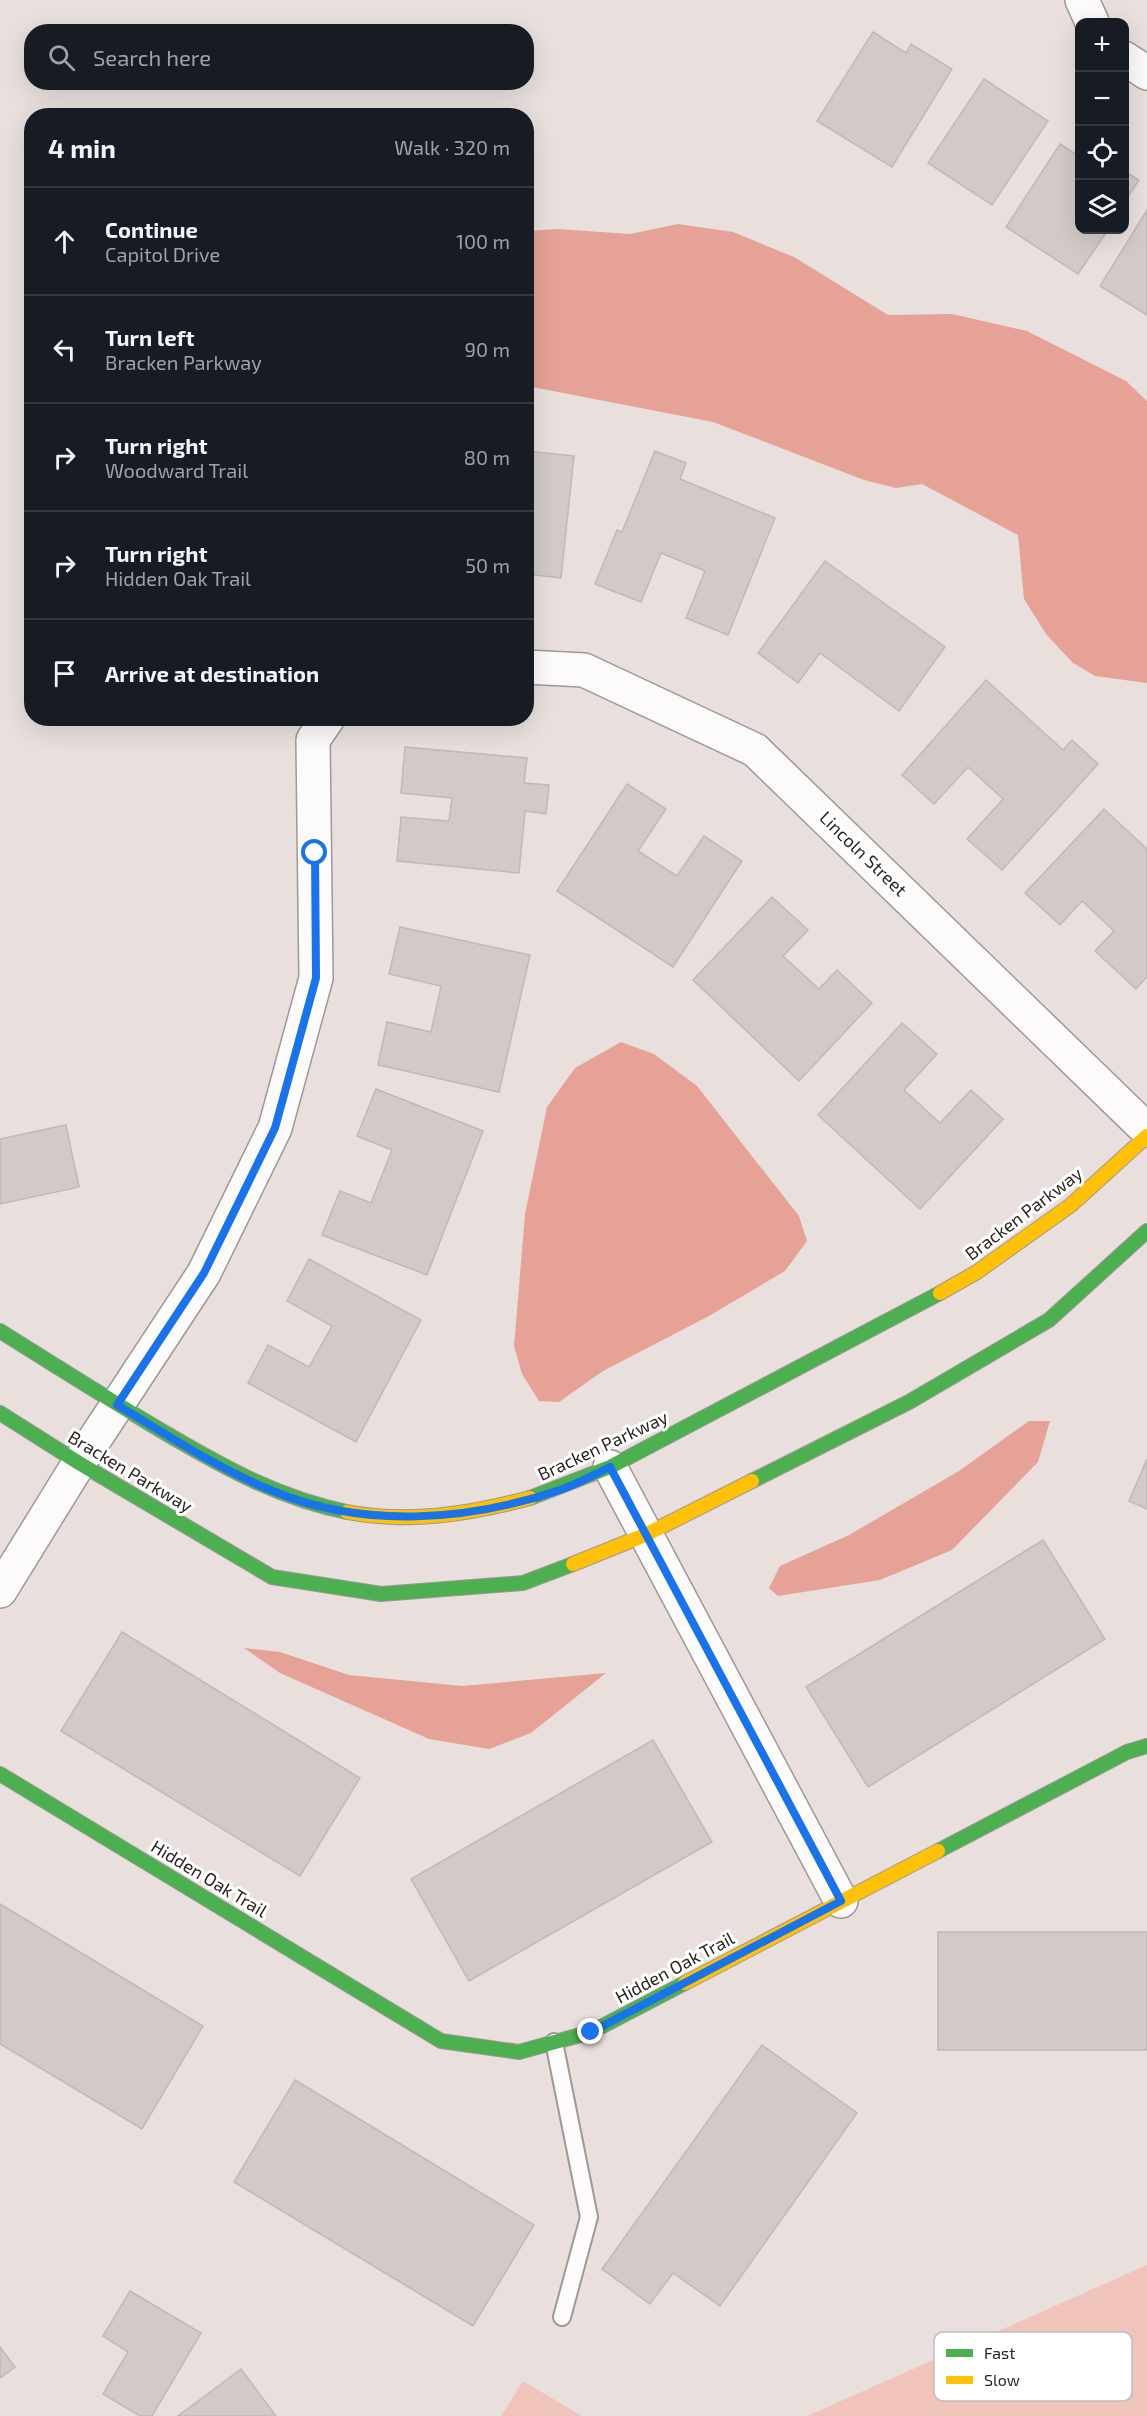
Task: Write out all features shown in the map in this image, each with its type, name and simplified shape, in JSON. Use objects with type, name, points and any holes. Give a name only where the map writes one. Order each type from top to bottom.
[{"type":"street","points":[[1082,0],[1090,18]]},
{"type":"street","points":[[1129,61],[1147,73]]},
{"type":"street","name":"Lincoln Street","points":[[534,667],[584,670],[755,750],[1147,1130]]},
{"type":"street","points":[[0,1592],[79,1463],[204,1273],[275,1128],[316,978],[313,740],[323,726]]},
{"type":"street","name":"Bracken Parkway","points":[[0,1331],[117,1405],[220,1465],[274,1492],[318,1506],[361,1514],[409,1517],[465,1514],[512,1504],[562,1489],[610,1467],[923,1303],[977,1272],[1071,1205],[1147,1136]]},
{"type":"street","name":"Bracken Parkway","points":[[0,1413],[79,1463],[272,1577],[381,1594],[523,1583],[645,1535],[909,1402],[1049,1320],[1147,1231]]},
{"type":"street","points":[[610,1467],[841,1901]]},
{"type":"street","name":"Hidden Oak Trail","points":[[0,1774],[441,2041],[519,2052],[591,2032],[1127,1752],[1147,1746]]},
{"type":"lane","points":[[554,2042],[589,2217],[562,2317]]},
{"type":"shaded area","points":[[678,224],[733,232],[794,257],[888,315],[952,314],[1027,331],[1126,381],[1147,401],[1147,683],[1095,676],[1073,663],[1046,634],[1024,599],[1018,535],[922,484],[896,488],[864,480],[713,422],[534,387],[534,231],[558,229],[630,234]]},
{"type":"shaded area","points":[[621,1042],[654,1054],[697,1086],[799,1216],[807,1241],[785,1271],[709,1316],[603,1371],[559,1402],[539,1401],[522,1374],[514,1346],[525,1214],[547,1107],[575,1068]]},
{"type":"shaded area","points":[[1029,1421],[1050,1421],[1038,1462],[952,1550],[880,1580],[778,1596],[769,1588],[780,1566],[849,1535],[959,1471]]},
{"type":"shaded area","points":[[244,1648],[280,1652],[349,1675],[462,1686],[606,1673],[531,1733],[489,1749],[429,1739],[280,1673]]},
{"type":"shaded area","points":[[1147,2265],[1147,2416],[807,2416],[934,2360],[934,2401],[1132,2401],[1132,2332],[996,2332]]},
{"type":"shaded area","points":[[523,2381],[582,2416],[501,2416]]},
{"type":"building","points":[[873,32],[906,53],[911,44],[952,69],[892,167],[817,121]]},
{"type":"building","points":[[984,79],[1048,121],[992,205],[928,163]]},
{"type":"building","points":[[1060,144],[1075,154],[1075,234],[1105,234],[1078,274],[1006,227]]},
{"type":"building","points":[[1129,174],[1139,180],[1129,195]]},
{"type":"building","points":[[1147,210],[1147,315],[1100,286]]},
{"type":"building","points":[[655,451],[686,463],[680,479],[775,518],[728,635],[686,618],[705,571],[661,553],[641,602],[595,584],[617,530],[622,532]]},
{"type":"building","points":[[534,452],[574,456],[561,578],[534,575]]},
{"type":"building","points":[[825,561],[945,647],[899,711],[820,653],[798,683],[758,653]]},
{"type":"building","points":[[986,680],[1063,750],[1072,740],[1098,764],[1002,870],[967,839],[1003,799],[968,767],[934,804],[902,775]]},
{"type":"building","points":[[405,747],[527,758],[524,783],[549,785],[546,814],[525,811],[519,873],[397,861],[401,817],[449,821],[452,798],[401,793]]},
{"type":"building","points":[[627,784],[666,809],[638,851],[677,876],[704,836],[742,861],[673,967],[557,891]]},
{"type":"building","points":[[1104,809],[1147,849],[1147,977],[1136,989],[1095,951],[1114,931],[1082,901],[1060,925],[1025,893]]},
{"type":"building","points":[[772,897],[808,930],[783,956],[819,989],[837,970],[872,1003],[799,1081],[693,980]]},
{"type":"building","points":[[400,927],[530,955],[499,1092],[378,1065],[387,1022],[431,1032],[441,986],[389,974]]},
{"type":"building","points":[[902,1023],[937,1054],[904,1090],[940,1123],[971,1090],[1003,1119],[920,1209],[818,1115]]},
{"type":"building","points":[[376,1089],[483,1131],[427,1275],[322,1235],[340,1191],[371,1203],[392,1150],[357,1136]]},
{"type":"building","points":[[66,1125],[79,1187],[0,1204],[0,1139]]},
{"type":"building","points":[[309,1259],[421,1320],[356,1442],[248,1383],[268,1345],[309,1367],[332,1326],[287,1301]]},
{"type":"building","points":[[1147,1459],[1147,1509],[1129,1501]]},
{"type":"building","points":[[1043,1540],[1105,1639],[868,1787],[806,1687]]},
{"type":"building","points":[[122,1632],[360,1778],[300,1876],[61,1731]]},
{"type":"building","points":[[653,1740],[712,1842],[469,1981],[411,1879]]},
{"type":"building","points":[[0,1904],[203,2026],[142,2129],[0,2044]]},
{"type":"building","points":[[938,1932],[1147,1932],[1147,2050],[938,2050]]},
{"type":"building","points":[[762,2045],[857,2113],[720,2306],[673,2273],[650,2304],[602,2269]]},
{"type":"building","points":[[295,2080],[534,2225],[473,2326],[234,2182]]},
{"type":"building","points":[[130,2291],[201,2333],[152,2416],[140,2416],[103,2394],[128,2352],[103,2336]]},
{"type":"building","points":[[0,2347],[15,2367],[0,2378]]},
{"type":"building","points":[[241,2369],[276,2416],[178,2416]]},
{"type":"traffic: fast","points":[[752,1481],[909,1402],[1049,1320],[1147,1231]]},
{"type":"traffic: fast","points":[[530,1498],[610,1467],[940,1293]]},
{"type":"traffic: fast","points":[[0,1331],[146,1422],[232,1470],[299,1499],[347,1512]]},
{"type":"traffic: fast","points":[[0,1413],[79,1463],[272,1577],[381,1594],[523,1583],[573,1564]]},
{"type":"traffic: fast","points":[[938,1851],[1127,1752],[1147,1746]]},
{"type":"traffic: fast","points":[[0,1774],[441,2041],[519,2052],[591,2032],[685,1983]]},
{"type":"traffic: slow","points":[[940,1293],[977,1272],[1071,1205],[1147,1136]]},
{"type":"traffic: slow","points":[[573,1564],[645,1535],[752,1481]]},
{"type":"traffic: slow","points":[[347,1512],[370,1516],[439,1516],[485,1509],[530,1498]]},
{"type":"traffic: slow","points":[[685,1983],[938,1851]]},
{"type":"route","points":[[315,853],[316,978],[275,1128],[204,1273],[117,1405],[220,1465],[274,1492],[318,1506],[361,1514],[409,1517],[465,1514],[512,1504],[562,1489],[610,1467],[841,1901],[591,2032]]}]
